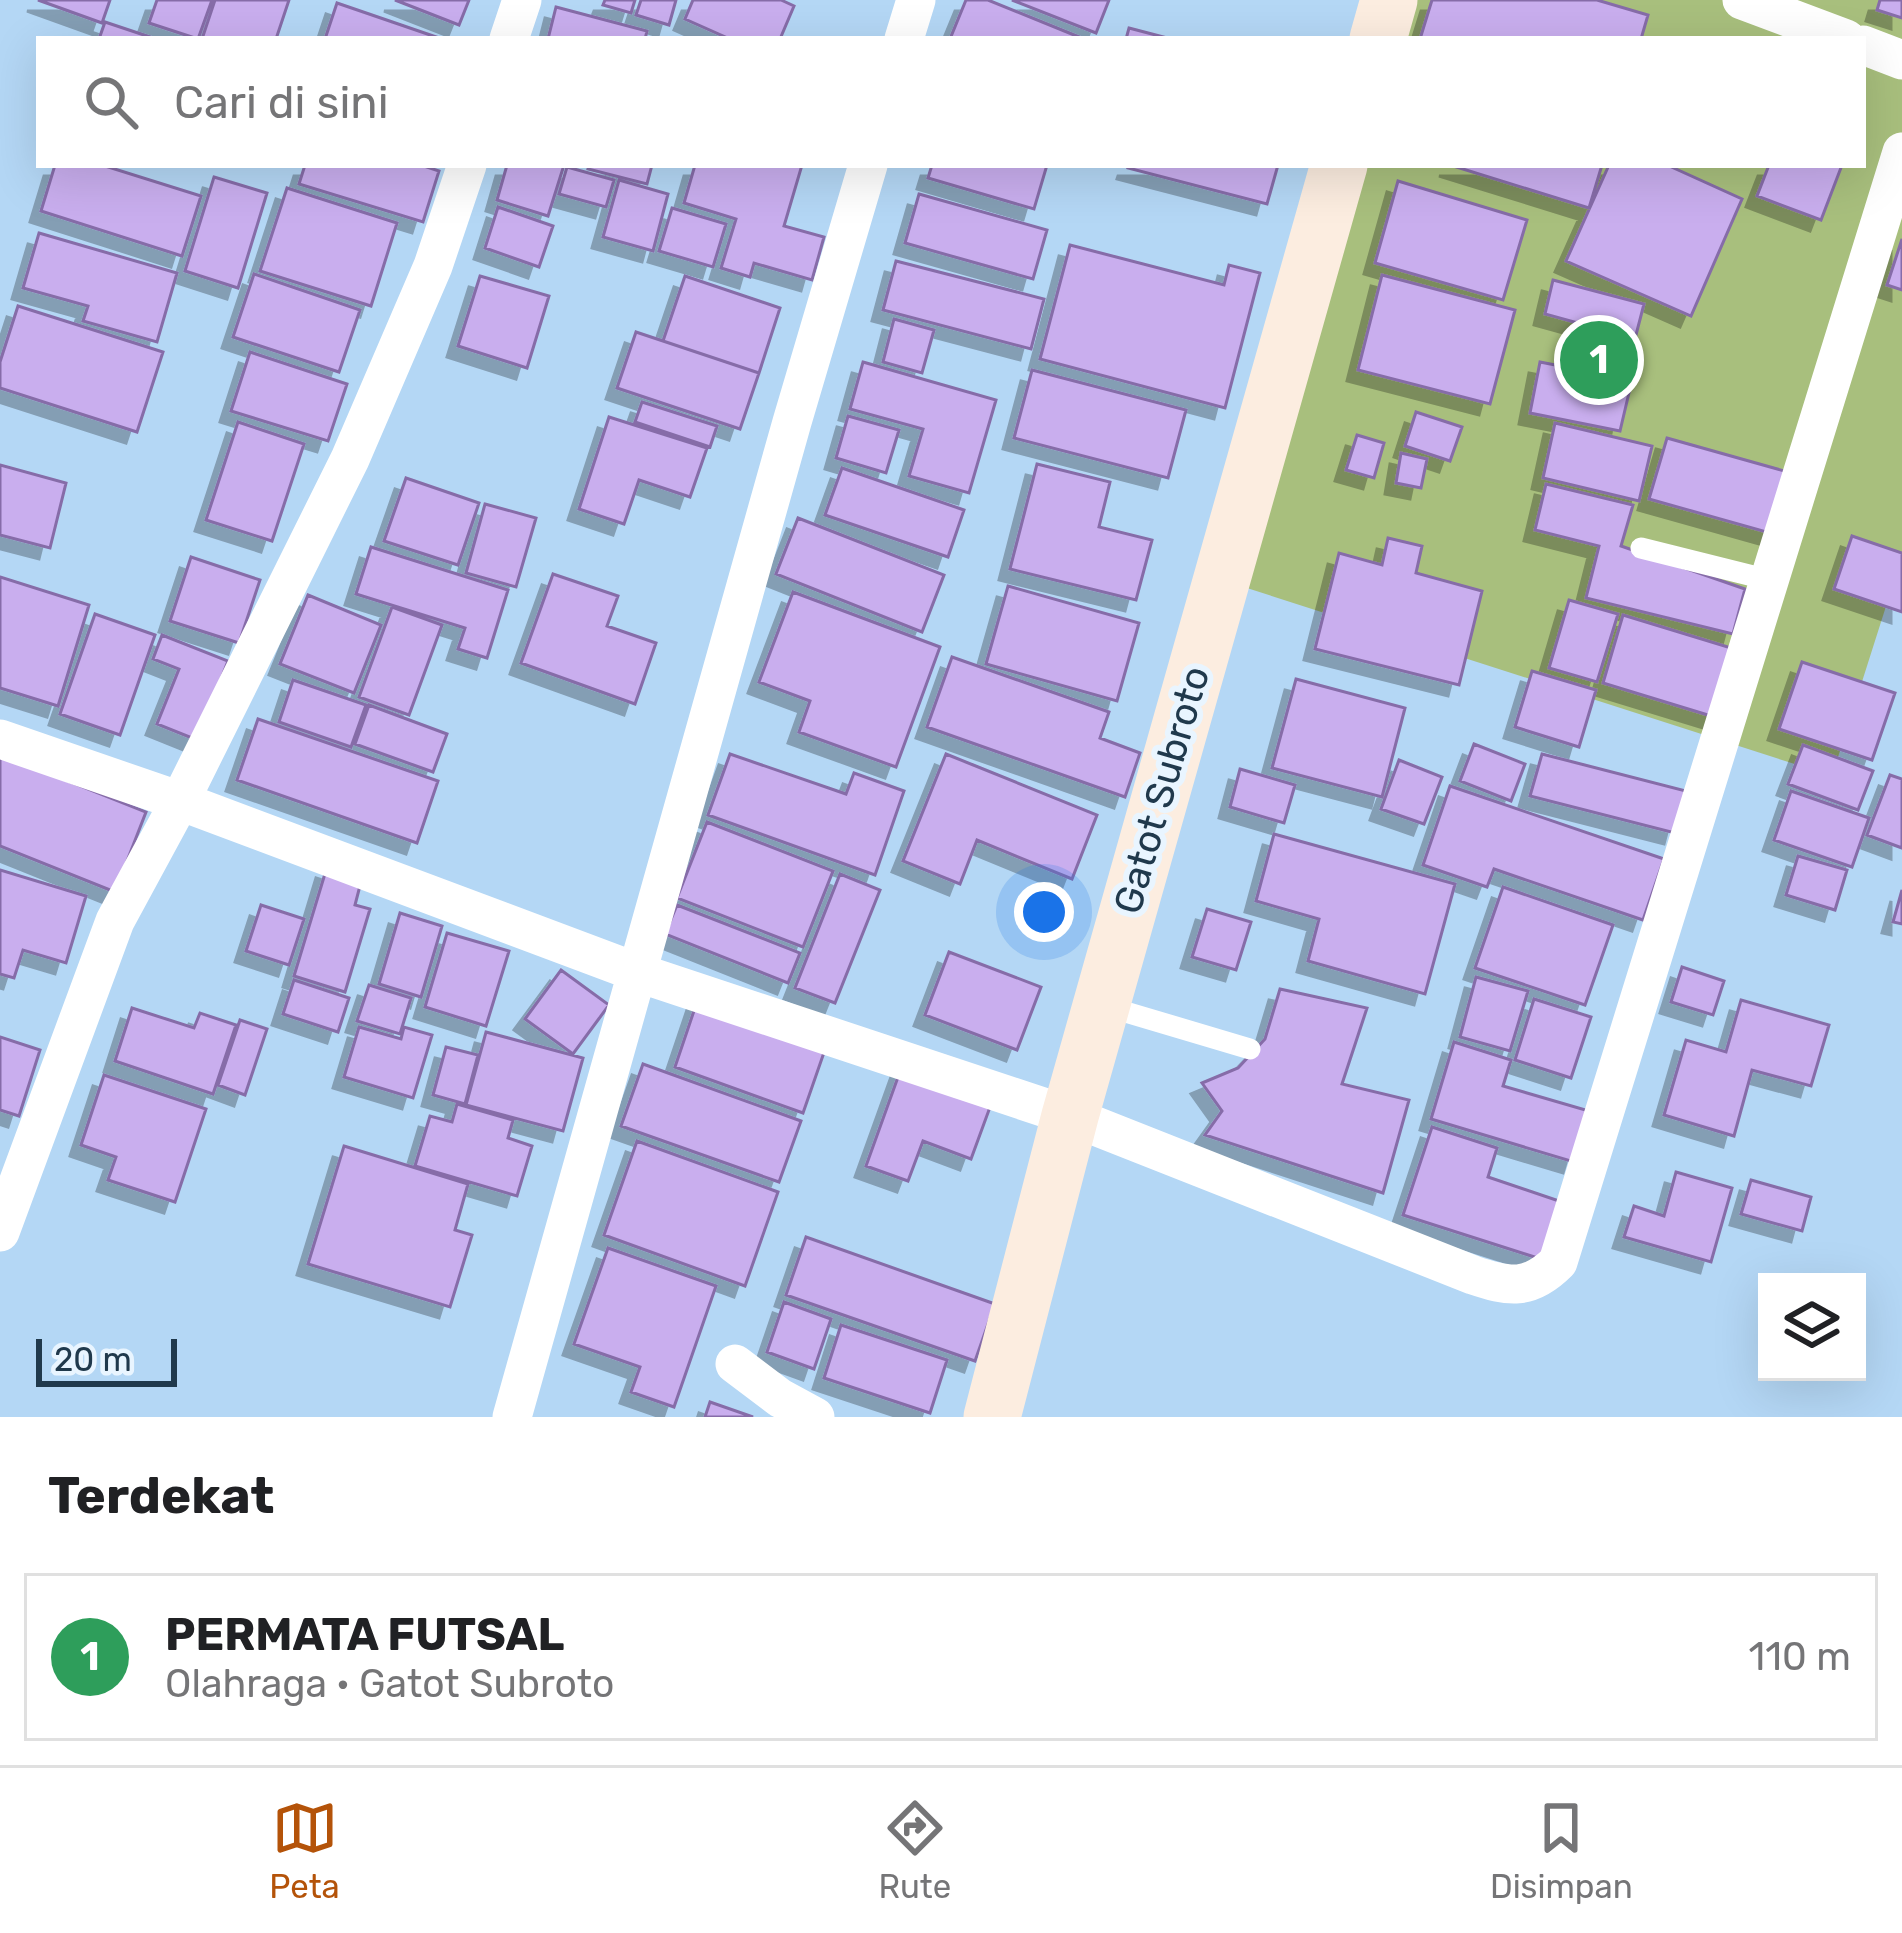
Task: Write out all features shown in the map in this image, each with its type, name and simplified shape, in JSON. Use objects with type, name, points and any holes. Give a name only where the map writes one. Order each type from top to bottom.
[{"type":"street","points":[[510,36],[522,0]]},
{"type":"street","points":[[905,36],[916,0]]},
{"type":"street","points":[[1379,36],[1389,0]]},
{"type":"street","points":[[1742,0],[1838,36]]},
{"type":"street","points":[[1866,47],[1902,60]]},
{"type":"street","points":[[0,739],[180,801],[639,973],[1070,1116],[1473,1275],[1523,1284],[1543,1277],[1558,1262],[1902,152]]},
{"type":"street","points":[[0,1232],[115,921],[350,459],[433,266],[466,168]]},
{"type":"street","points":[[512,1417],[867,168]]},
{"type":"street","name":"Gatot Subroto","points":[[992,1417],[1070,1116],[1339,168]]},
{"type":"street","points":[[735,1364],[815,1417]]},
{"type":"lane","points":[[1640,548],[1769,580]]},
{"type":"lane","points":[[1102,1005],[1250,1049]]},
{"type":"green space","points":[[1411,0],[1902,0],[1902,556],[1832,776],[1225,581],[1357,168],[1866,168],[1866,36],[1400,36]]},
{"type":"building","points":[[38,0],[110,0],[102,23]]},
{"type":"building","points":[[157,0],[212,0],[199,36],[149,23]]},
{"type":"building","points":[[215,0],[289,0],[277,36],[203,36]]},
{"type":"building","points":[[395,0],[469,0],[459,25]]},
{"type":"building","points":[[605,0],[635,0],[631,13],[603,5]]},
{"type":"building","points":[[641,0],[676,0],[669,25],[636,15]]},
{"type":"building","points":[[693,0],[781,0],[794,6],[781,36],[723,36],[685,19]]},
{"type":"building","points":[[966,0],[988,0],[1077,36],[951,36]]},
{"type":"building","points":[[1012,0],[1109,0],[1096,33]]},
{"type":"building","points":[[1432,0],[1597,0],[1648,15],[1642,36],[1421,36]]},
{"type":"building","points":[[1880,0],[1902,0],[1902,18],[1877,10]]},
{"type":"building","points":[[337,3],[433,36],[326,36]]},
{"type":"building","points":[[556,7],[647,31],[646,36],[549,36]]},
{"type":"building","points":[[105,22],[147,36],[100,36]]},
{"type":"building","points":[[1129,28],[1160,36],[1127,36]]},
{"type":"building","points":[[54,168],[112,168],[201,196],[182,256],[41,211]]},
{"type":"building","points":[[304,168],[439,171],[423,222],[299,184]]},
{"type":"building","points":[[506,168],[563,168],[548,216],[497,200]]},
{"type":"building","points":[[567,168],[614,180],[606,207],[559,194]]},
{"type":"building","points":[[588,168],[651,168],[647,184]]},
{"type":"building","points":[[694,168],[801,168],[784,226],[824,237],[812,280],[754,263],[750,277],[721,268],[736,219],[684,203]]},
{"type":"building","points":[[931,168],[1046,168],[1034,209],[928,178]]},
{"type":"building","points":[[1128,168],[1277,168],[1267,204]]},
{"type":"building","points":[[1460,168],[1601,168],[1589,208]]},
{"type":"building","points":[[1608,168],[1674,168],[1742,199],[1691,316],[1566,261]]},
{"type":"building","points":[[1768,168],[1841,168],[1821,220],[1757,196]]},
{"type":"building","points":[[214,177],[267,193],[238,288],[185,271]]},
{"type":"building","points":[[619,180],[668,194],[653,251],[603,237]]},
{"type":"building","points":[[1398,181],[1527,220],[1503,300],[1375,263]]},
{"type":"building","points":[[287,188],[397,223],[371,306],[260,271]]},
{"type":"building","points":[[919,194],[1047,230],[1033,279],[905,243]]},
{"type":"building","points":[[498,207],[553,226],[539,267],[485,248]]},
{"type":"building","points":[[672,208],[726,224],[713,267],[659,251]]},
{"type":"building","points":[[39,233],[177,273],[157,342],[83,321],[88,306],[23,288]]},
{"type":"building","points":[[1902,239],[1902,290],[1887,285]]},
{"type":"building","points":[[1070,245],[1224,285],[1229,265],[1260,273],[1225,408],[1040,359]]},
{"type":"building","points":[[896,261],[1044,299],[1031,349],[883,310]]},
{"type":"building","points":[[254,274],[360,310],[339,372],[233,337]]},
{"type":"building","points":[[1382,275],[1515,310],[1490,404],[1358,370]]},
{"type":"building","points":[[480,276],[549,296],[527,368],[458,346]]},
{"type":"building","points":[[685,276],[780,308],[759,373],[663,341]]},
{"type":"building","points":[[1553,280],[1644,304],[1629,362],[1584,350],[1589,326],[1545,314]]},
{"type":"building","points":[[18,306],[163,352],[137,432],[0,388],[0,362]]},
{"type":"building","points":[[894,319],[934,330],[922,373],[883,362]]},
{"type":"building","points":[[636,332],[759,373],[740,429],[617,388]]},
{"type":"building","points":[[250,352],[347,384],[328,441],[231,411]]},
{"type":"building","points":[[863,362],[996,400],[969,493],[909,476],[923,429],[850,409]]},
{"type":"building","points":[[1540,362],[1632,380],[1620,431],[1530,413]]},
{"type":"building","points":[[1032,370],[1186,410],[1168,478],[1014,438]]},
{"type":"building","points":[[642,402],[717,426],[710,447],[635,422]]},
{"type":"building","points":[[1416,412],[1462,427],[1450,461],[1405,446]]},
{"type":"building","points":[[848,416],[899,430],[886,473],[836,458]]},
{"type":"building","points":[[609,417],[707,448],[690,497],[639,480],[624,524],[579,509]]},
{"type":"building","points":[[238,422],[304,444],[272,541],[206,520]]},
{"type":"building","points":[[1555,423],[1652,446],[1639,501],[1543,478]]},
{"type":"building","points":[[1357,435],[1384,443],[1374,478],[1346,470]]},
{"type":"building","points":[[1667,438],[1795,474],[1777,535],[1649,499]]},
{"type":"building","points":[[1401,453],[1427,459],[1421,488],[1396,483]]},
{"type":"building","points":[[1037,464],[1110,482],[1099,527],[1152,540],[1136,600],[1010,569]]},
{"type":"building","points":[[0,465],[66,483],[50,548],[0,535]]},
{"type":"building","points":[[842,468],[964,510],[948,557],[825,515]]},
{"type":"building","points":[[406,478],[479,503],[458,565],[384,541]]},
{"type":"building","points":[[1546,484],[1633,505],[1621,546],[1745,589],[1733,634],[1586,598],[1599,546],[1535,530]]},
{"type":"building","points":[[485,504],[536,518],[516,587],[466,573]]},
{"type":"building","points":[[798,518],[944,575],[922,632],[776,574]]},
{"type":"building","points":[[1852,536],[1902,553],[1902,612],[1834,589]]},
{"type":"building","points":[[1388,538],[1422,546],[1416,573],[1482,591],[1459,685],[1315,649],[1339,553],[1382,565]]},
{"type":"building","points":[[371,547],[508,590],[487,658],[458,649],[465,628],[356,594]]},
{"type":"building","points":[[191,557],[260,580],[239,643],[170,621]]},
{"type":"building","points":[[553,574],[618,596],[607,626],[656,643],[635,704],[521,663]]},
{"type":"building","points":[[0,577],[89,605],[58,706],[0,688]]},
{"type":"building","points":[[1008,586],[1139,623],[1117,701],[986,664]]},
{"type":"building","points":[[793,592],[940,647],[896,767],[799,732],[810,701],[759,682]]},
{"type":"building","points":[[308,595],[381,625],[354,693],[280,664]]},
{"type":"building","points":[[1569,600],[1618,614],[1597,682],[1549,668]]},
{"type":"building","points":[[392,607],[442,625],[409,715],[359,697]]},
{"type":"building","points":[[95,614],[155,635],[120,735],[60,714]]},
{"type":"building","points":[[1623,615],[1741,651],[1721,719],[1603,683]]},
{"type":"building","points":[[162,635],[228,661],[197,740],[157,724],[179,669],[153,659]]},
{"type":"building","points":[[952,657],[1109,712],[1100,738],[1140,753],[1125,797],[927,727]]},
{"type":"building","points":[[1802,662],[1895,693],[1872,760],[1779,729]]},
{"type":"building","points":[[1532,671],[1596,690],[1579,747],[1515,727]]},
{"type":"building","points":[[1296,679],[1405,708],[1382,797],[1272,768]]},
{"type":"building","points":[[293,680],[366,705],[351,747],[279,722]]},
{"type":"building","points":[[369,705],[447,734],[433,772],[355,744]]},
{"type":"building","points":[[258,719],[438,781],[417,843],[237,780]]},
{"type":"building","points":[[1474,744],[1525,764],[1511,801],[1460,781]]},
{"type":"building","points":[[1803,745],[1873,771],[1858,810],[1788,784]]},
{"type":"building","points":[[0,754],[146,812],[115,892],[0,846]]},
{"type":"building","points":[[730,754],[846,794],[854,773],[904,791],[875,875],[708,815]]},
{"type":"building","points":[[946,754],[1097,815],[1072,879],[977,840],[960,884],[903,861]]},
{"type":"building","points":[[1542,754],[1686,791],[1675,833],[1530,796]]},
{"type":"building","points":[[1399,760],[1442,777],[1424,824],[1381,809]]},
{"type":"building","points":[[1240,769],[1295,785],[1284,823],[1230,807]]},
{"type":"building","points":[[1890,775],[1902,779],[1902,848],[1867,835]]},
{"type":"building","points":[[1450,786],[1664,859],[1643,920],[1494,869],[1487,887],[1423,865]]},
{"type":"building","points":[[1791,791],[1869,818],[1852,867],[1774,840]]},
{"type":"building","points":[[707,822],[833,871],[803,947],[677,898]]},
{"type":"building","points":[[1274,834],[1455,884],[1425,994],[1308,961],[1319,919],[1256,901]]},
{"type":"building","points":[[1798,856],[1847,870],[1835,910],[1786,895]]},
{"type":"building","points":[[327,867],[362,878],[355,905],[370,909],[345,992],[294,976]]},
{"type":"building","points":[[0,870],[86,896],[66,963],[23,950],[14,978],[0,974]]},
{"type":"building","points":[[840,874],[880,890],[835,1003],[795,988]]},
{"type":"building","points":[[1503,887],[1613,925],[1585,1005],[1475,968]]},
{"type":"building","points":[[1902,890],[1902,924],[1893,922]]},
{"type":"building","points":[[261,905],[304,919],[289,965],[246,951]]},
{"type":"building","points":[[677,905],[800,953],[788,983],[665,934]]},
{"type":"building","points":[[1207,909],[1251,922],[1236,970],[1192,957]]},
{"type":"building","points":[[400,913],[442,926],[421,997],[379,984]]},
{"type":"building","points":[[447,933],[509,951],[486,1026],[425,1007]]},
{"type":"building","points":[[949,952],[1041,987],[1017,1050],[925,1015]]},
{"type":"building","points":[[1682,967],[1724,981],[1713,1015],[1671,1002]]},
{"type":"building","points":[[561,970],[609,1005],[573,1054],[525,1019]]},
{"type":"building","points":[[1476,977],[1528,991],[1510,1051],[1460,1037]]},
{"type":"building","points":[[294,980],[349,998],[338,1032],[283,1014]]},
{"type":"building","points":[[369,985],[411,998],[400,1034],[357,1021]]},
{"type":"building","points":[[1280,989],[1367,1008],[1342,1084],[1409,1100],[1383,1193],[1205,1135],[1222,1111],[1202,1083],[1238,1068],[1265,1039]]},
{"type":"building","points":[[699,996],[828,1041],[803,1113],[675,1067]]},
{"type":"building","points":[[1534,999],[1591,1017],[1571,1078],[1515,1060]]},
{"type":"building","points":[[1741,1000],[1829,1025],[1811,1086],[1752,1070],[1734,1136],[1664,1115],[1686,1040],[1726,1052]]},
{"type":"building","points":[[132,1008],[194,1028],[200,1013],[236,1025],[213,1094],[115,1061]]},
{"type":"building","points":[[240,1020],[267,1029],[245,1095],[218,1085]]},
{"type":"building","points":[[359,1027],[401,1039],[404,1027],[432,1035],[413,1098],[344,1077]]},
{"type":"building","points":[[486,1032],[583,1058],[563,1131],[466,1105]]},
{"type":"building","points":[[0,1037],[40,1050],[19,1116],[0,1110]]},
{"type":"building","points":[[1454,1042],[1511,1060],[1503,1086],[1589,1111],[1574,1162],[1431,1119]]},
{"type":"building","points":[[446,1047],[478,1055],[465,1104],[433,1095]]},
{"type":"building","points":[[643,1064],[801,1121],[779,1182],[621,1126]]},
{"type":"building","points":[[902,1066],[993,1099],[971,1159],[923,1141],[908,1181],[866,1166]]},
{"type":"building","points":[[104,1075],[206,1109],[175,1202],[108,1180],[116,1157],[81,1145]]},
{"type":"building","points":[[457,1104],[513,1120],[508,1138],[532,1146],[517,1196],[415,1166],[430,1116],[452,1122]]},
{"type":"building","points":[[1432,1127],[1497,1148],[1488,1177],[1562,1202],[1544,1260],[1403,1215]]},
{"type":"building","points":[[637,1141],[778,1192],[745,1286],[604,1235]]},
{"type":"building","points":[[344,1146],[468,1184],[455,1230],[472,1235],[450,1307],[308,1264]]},
{"type":"building","points":[[1676,1172],[1732,1188],[1711,1262],[1624,1237],[1634,1206],[1664,1216]]},
{"type":"building","points":[[1751,1180],[1811,1197],[1802,1231],[1741,1214]]},
{"type":"building","points":[[806,1237],[995,1304],[975,1361],[786,1295]]},
{"type":"building","points":[[608,1248],[716,1286],[674,1407],[631,1392],[640,1367],[574,1344]]},
{"type":"building","points":[[784,1302],[831,1319],[814,1369],[767,1352]]},
{"type":"building","points":[[841,1325],[947,1360],[930,1413],[824,1378]]},
{"type":"building","points":[[710,1402],[753,1417],[705,1417]]},
{"type":"place","name":"PERMATA FUTSAL","points":[[1599,360]]}]
